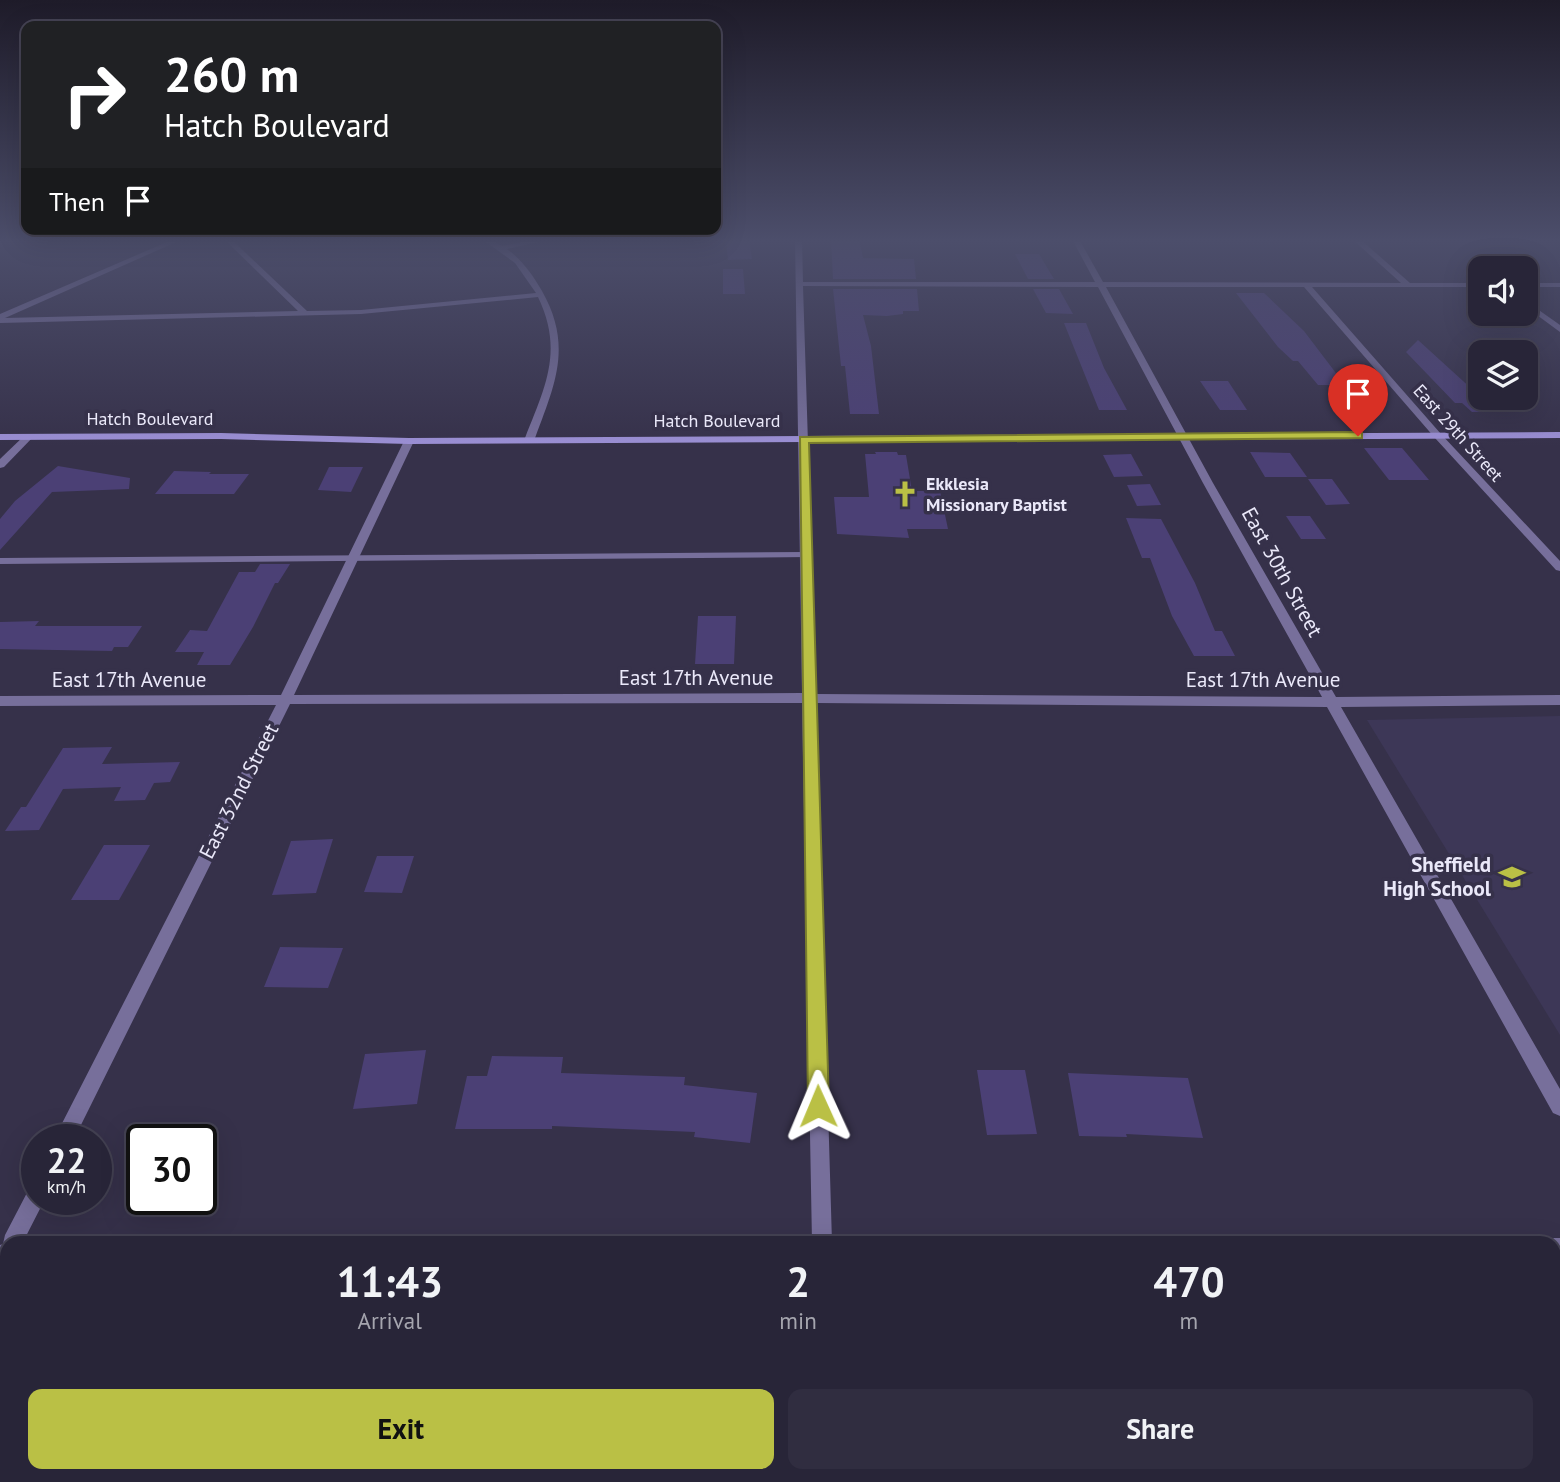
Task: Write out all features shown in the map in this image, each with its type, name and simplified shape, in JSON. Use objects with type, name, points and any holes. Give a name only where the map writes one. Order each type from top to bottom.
[{"type":"main road","name":"Hatch Boulevard","points":[[0,436],[221,436],[409,441],[530,438],[1560,435]]},
{"type":"street","points":[[0,319],[24,308]]},
{"type":"street","points":[[300,308],[306,314]]},
{"type":"street","points":[[0,319],[306,314],[407,308]]},
{"type":"street","points":[[530,438],[552,375],[556,349],[553,327],[545,308]]},
{"type":"street","points":[[801,308],[822,1236]]},
{"type":"street","name":"East 30th Street","points":[[1114,308],[1300,647],[1334,702],[1560,1107]]},
{"type":"street","name":"East 29th Street","points":[[1326,308],[1438,436],[1560,568]]},
{"type":"street","points":[[1538,312],[1560,329]]},
{"type":"street","points":[[0,465],[29,436]]},
{"type":"street","name":"East 32nd Street","points":[[72,1124],[285,701],[409,441]]},
{"type":"street","points":[[0,561],[806,555]]},
{"type":"street","name":"East 17th Avenue","points":[[0,701],[808,698],[1334,702],[1560,700]]},
{"type":"street","points":[[16,1236],[26,1215]]},
{"type":"shaded area","name":"Sheffield High School","points":[[1560,716],[1560,1035],[1367,720]]},
{"type":"building","points":[[835,308],[919,308],[919,311],[903,311],[903,314],[887,316],[863,315],[871,346],[879,414],[850,414],[845,366],[841,366]]},
{"type":"building","points":[[1043,308],[1070,308],[1073,314],[1046,313]]},
{"type":"building","points":[[1248,308],[1280,308],[1304,331],[1345,385],[1318,385],[1298,361],[1293,361],[1278,347]]},
{"type":"building","points":[[1064,323],[1086,323],[1104,368],[1127,410],[1099,410]]},
{"type":"building","points":[[1418,340],[1468,386],[1468,408],[1462,403],[1455,403],[1406,352]]},
{"type":"building","points":[[1200,381],[1228,381],[1247,410],[1220,410]]},
{"type":"building","points":[[1470,410],[1505,411],[1472,412]]},
{"type":"building","points":[[1364,448],[1402,448],[1429,480],[1389,480]]},
{"type":"building","name":"Ekklesia Missionary Baptist","points":[[875,452],[897,452],[898,455],[906,455],[912,491],[940,491],[948,529],[907,529],[909,538],[837,534],[834,497],[869,497],[865,454],[876,454]]},
{"type":"building","points":[[1250,452],[1290,453],[1307,477],[1265,477]]},
{"type":"building","points":[[1131,454],[1143,476],[1114,477],[1103,455]]},
{"type":"building","points":[[58,466],[130,478],[129,489],[52,492],[0,550],[0,519],[15,501]]},
{"type":"building","points":[[329,467],[363,467],[351,492],[318,490]]},
{"type":"building","points":[[174,471],[249,474],[234,494],[155,494]]},
{"type":"building","points":[[1308,479],[1332,479],[1350,504],[1326,505]]},
{"type":"building","points":[[1150,484],[1161,505],[1137,506],[1127,485]]},
{"type":"building","points":[[1286,516],[1310,516],[1326,539],[1301,539]]},
{"type":"building","points":[[1126,518],[1161,519],[1195,583],[1215,631],[1222,631],[1235,656],[1194,656],[1172,616],[1150,558],[1142,558]]},
{"type":"building","points":[[260,564],[290,564],[278,583],[275,583],[230,665],[197,665],[204,652],[175,652],[190,630],[207,631],[239,572],[255,572]]},
{"type":"building","points":[[698,616],[736,616],[734,664],[695,664]]},
{"type":"building","points":[[39,621],[35,626],[142,626],[128,647],[114,647],[112,651],[0,649],[0,622]]},
{"type":"building","points":[[112,747],[102,764],[180,762],[170,782],[154,783],[145,800],[114,801],[121,787],[63,789],[39,830],[5,831],[21,807],[26,807],[63,748]]},
{"type":"building","points":[[333,839],[316,893],[272,895],[291,841]]},
{"type":"building","points":[[104,845],[150,845],[119,900],[71,900]]},
{"type":"building","points":[[377,856],[414,856],[402,893],[364,892]]},
{"type":"building","points":[[280,947],[343,948],[328,988],[264,987]]},
{"type":"building","points":[[426,1050],[417,1104],[353,1109],[365,1054]]},
{"type":"building","points":[[492,1056],[563,1057],[561,1073],[685,1077],[684,1085],[757,1093],[750,1143],[694,1137],[695,1132],[552,1126],[552,1129],[455,1129],[467,1076],[487,1076]]},
{"type":"building","points":[[977,1070],[1025,1070],[1037,1134],[987,1135]]},
{"type":"building","points":[[1068,1073],[1188,1078],[1203,1138],[1126,1134],[1127,1137],[1079,1136]]},
{"type":"place","name":"Ekklesia Missionary Baptist","points":[[905,494]]},
{"type":"place","name":"Sheffield High School","points":[[1512,877]]},
{"type":"route","points":[[818,1106],[804,439],[1358,436]]}]
